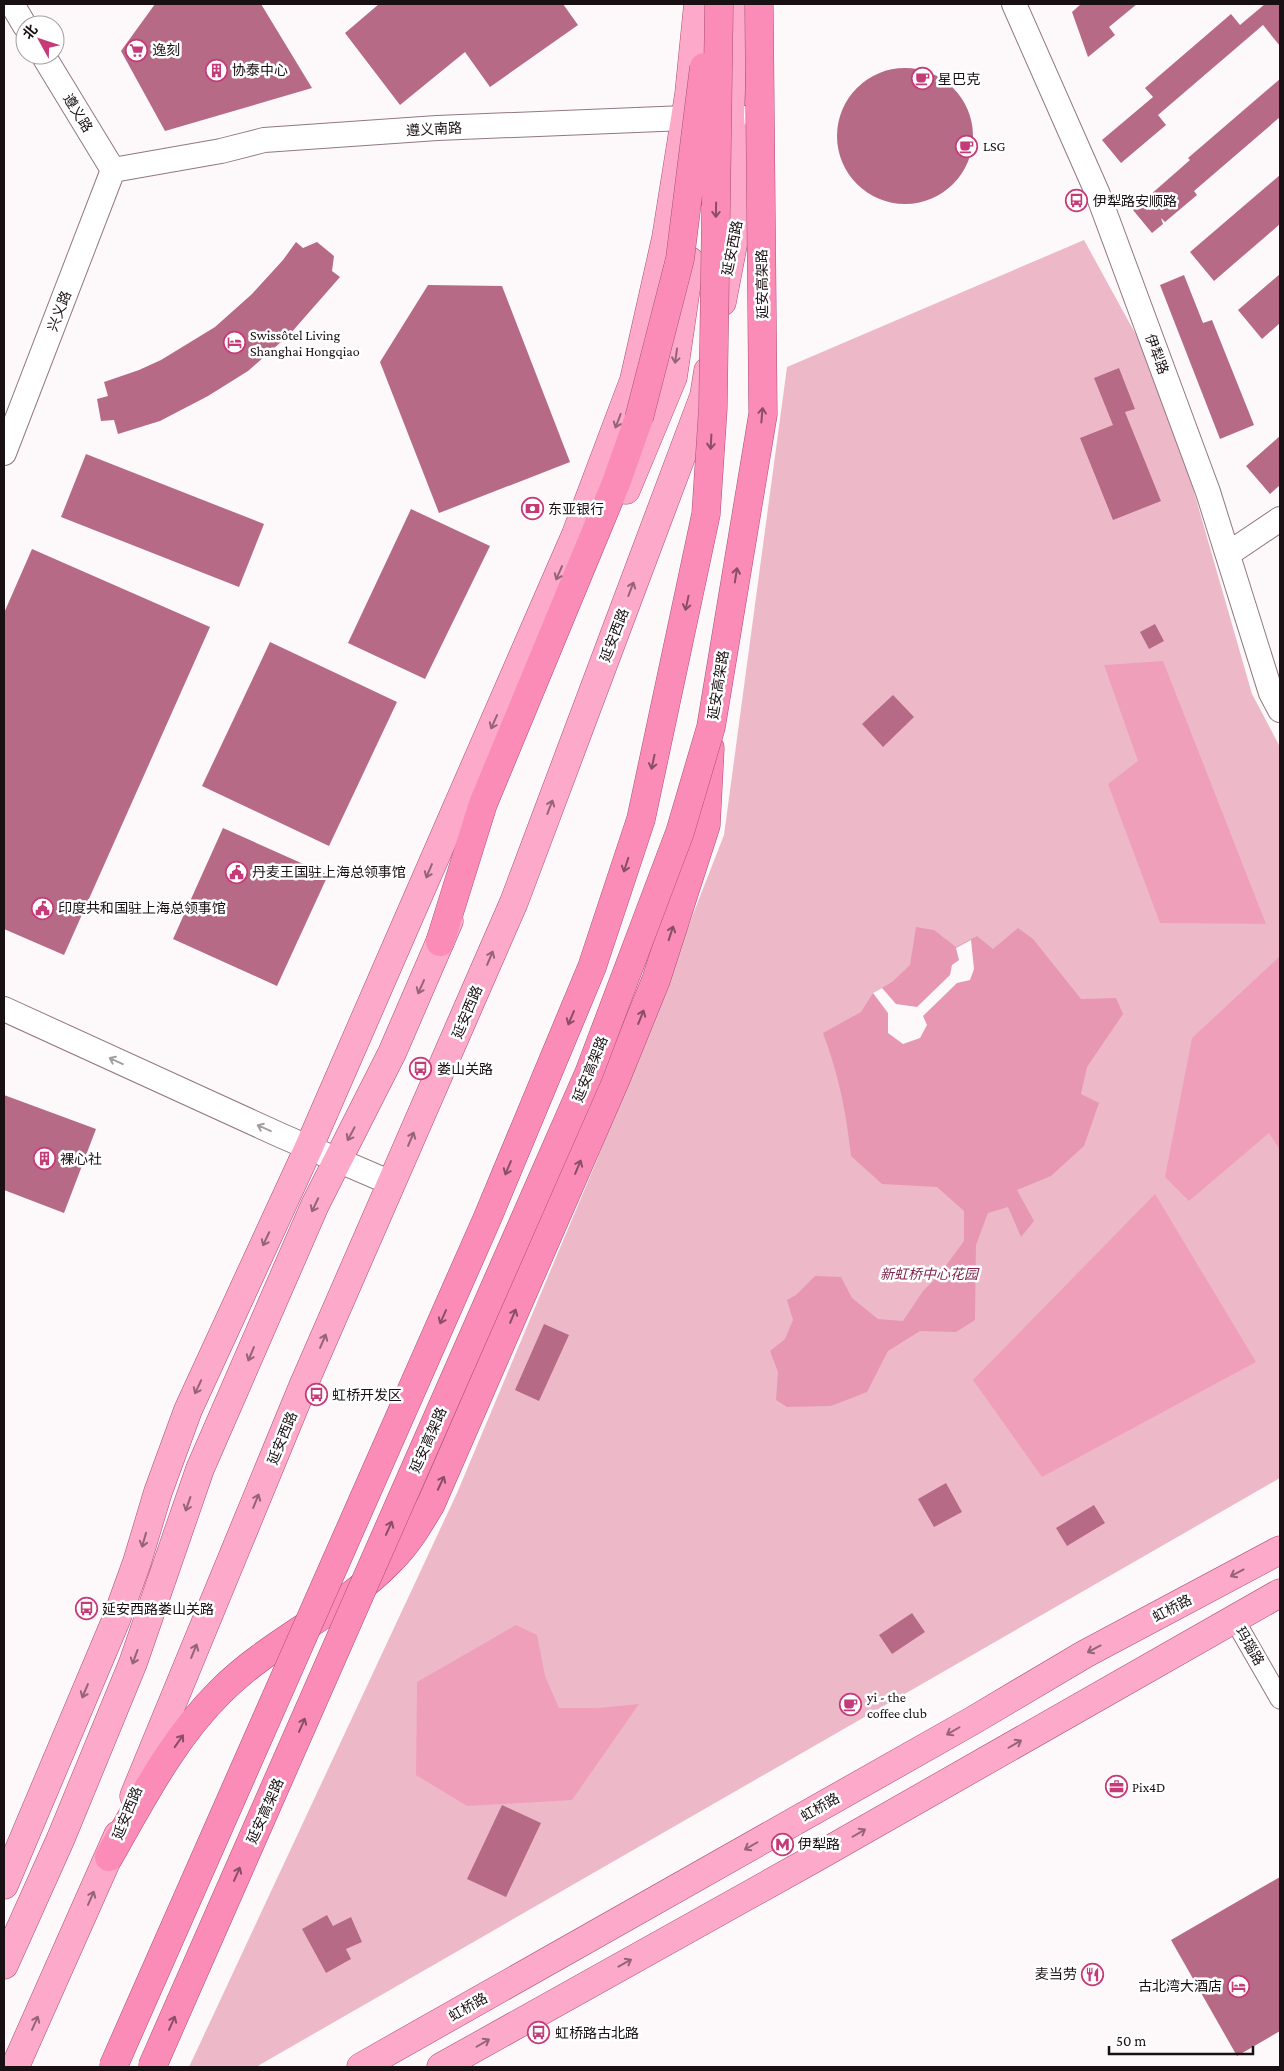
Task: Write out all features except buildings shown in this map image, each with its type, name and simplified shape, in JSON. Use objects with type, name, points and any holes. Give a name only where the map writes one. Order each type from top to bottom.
[{"type":"highway","points":[[440,942],[483,804],[616,483],[639,418],[680,259],[713,4]]},
{"type":"highway","points":[[113,2067],[490,1210],[592,967],[641,819],[706,514],[713,408],[719,4]]},
{"type":"highway","name":"延安高架路","points":[[152,2067],[589,1073],[680,832],[711,727],[763,414],[759,4]]},
{"type":"highway","points":[[109,1857],[160,1767],[188,1728],[220,1691],[248,1667],[356,1591],[391,1560],[411,1538],[431,1504],[656,980],[706,825],[711,727]]},
{"type":"main road","points":[[698,4],[708,118],[738,215]]},
{"type":"main road","points":[[4,1885],[116,1620],[137,1562],[158,1492],[188,1410],[309,1148],[572,543],[634,380],[666,238],[708,118],[713,4]]},
{"type":"main road","points":[[4,1965],[61,1838],[133,1663],[200,1469],[315,1205],[392,1053],[440,942],[673,377],[708,118],[734,4]]},
{"type":"main road","name":"延安西路","points":[[17,2065],[109,1857],[303,1386],[514,902],[704,396],[767,72],[770,4]]},
{"type":"main road","name":"虹桥路","points":[[361,2067],[972,1721],[1085,1654],[1280,1550]]},
{"type":"main road","points":[[441,2067],[815,1858],[1280,1593]]},
{"type":"street","points":[[12,4],[18,15]]},
{"type":"street","name":"伊犁路","points":[[1014,4],[1097,192],[1208,492],[1271,693],[1280,710]]},
{"type":"street","name":"遵义路","points":[[49,65],[113,170]]},
{"type":"street","name":"遵义南路","points":[[113,170],[221,151],[264,140],[437,128],[708,118],[758,118]]},
{"type":"street","name":"兴义路","points":[[4,453],[113,170]]},
{"type":"street","points":[[1228,554],[1280,519]]},
{"type":"street","points":[[4,1009],[337,1161],[391,1183]]},
{"type":"street","name":"玛瑙路","points":[[1234,1619],[1280,1699]]},
{"type":"green space","name":"新虹桥中心花园","points":[[1084,240],[1163,384],[1252,694],[1280,747],[1280,1478],[256,2067],[189,2067],[457,1493],[597,1160],[724,835],[787,367]]},
{"type":"shaded area","points":[[1163,661],[1266,924],[1160,923],[1108,784],[1138,761],[1104,665]]},
{"type":"shaded area","points":[[916,927],[934,930],[956,947],[977,936],[993,949],[1018,928],[1033,939],[1081,999],[1116,998],[1123,1014],[1087,1067],[1081,1094],[1099,1103],[1084,1146],[1051,1176],[1017,1190],[1034,1221],[1021,1237],[1008,1207],[988,1213],[976,1245],[975,1320],[956,1332],[920,1331],[888,1351],[867,1392],[831,1406],[787,1407],[776,1400],[778,1372],[770,1351],[785,1339],[793,1320],[787,1300],[796,1295],[815,1276],[841,1277],[852,1298],[878,1319],[903,1321],[923,1291],[939,1275],[964,1241],[964,1211],[937,1187],[882,1184],[851,1156],[841,1094],[823,1033],[861,1012],[873,993],[892,982],[910,965]]},
{"type":"shaded area","points":[[1280,956],[1280,1150],[1269,1133],[1189,1201],[1165,1177],[1192,1038]]},
{"type":"shaded area","points":[[1155,1194],[1256,1362],[1042,1477],[973,1380]]},
{"type":"shaded area","points":[[516,1625],[537,1635],[545,1676],[559,1708],[598,1708],[639,1704],[572,1800],[467,1806],[416,1775],[417,1682]]},
{"type":"pier","points":[[971,940],[974,969],[970,980],[957,983],[923,1016],[927,1025],[920,1038],[903,1044],[888,1033],[888,1013],[873,993],[882,988],[896,1004],[917,1007],[950,975],[952,965],[959,960],[956,948]]},
{"type":"place","name":"逸刻","points":[[136,50]]},
{"type":"place","name":"协泰中心","points":[[216,70]]},
{"type":"place","name":"星巴克","points":[[922,79]]},
{"type":"place","name":"LSG","points":[[967,146]]},
{"type":"place","name":"伊犁路安顺路","points":[[1077,201]]},
{"type":"place","name":"Swissôtel Living Shanghai Hongqiao","points":[[234,343]]},
{"type":"place","name":"东亚银行","points":[[532,509]]},
{"type":"place","name":"丹麦王国驻上海总领事馆","points":[[236,872]]},
{"type":"place","name":"印度共和国驻上海总领事馆","points":[[42,908]]},
{"type":"place","name":"娄山关路","points":[[421,1069]]},
{"type":"place","name":"裸心社","points":[[44,1159]]},
{"type":"place","name":"虹桥开发区","points":[[316,1395]]},
{"type":"place","name":"延安西路娄山关路","points":[[86,1609]]},
{"type":"place","name":"yi - the coffee club","points":[[851,1705]]},
{"type":"place","name":"Pix4D","points":[[1116,1787]]},
{"type":"place","name":"伊犁路","points":[[782,1844]]},
{"type":"place","name":"麦当劳","points":[[1093,1974]]},
{"type":"place","name":"古北湾大酒店","points":[[1238,1986]]},
{"type":"place","name":"虹桥路古北路","points":[[539,2033]]}]
